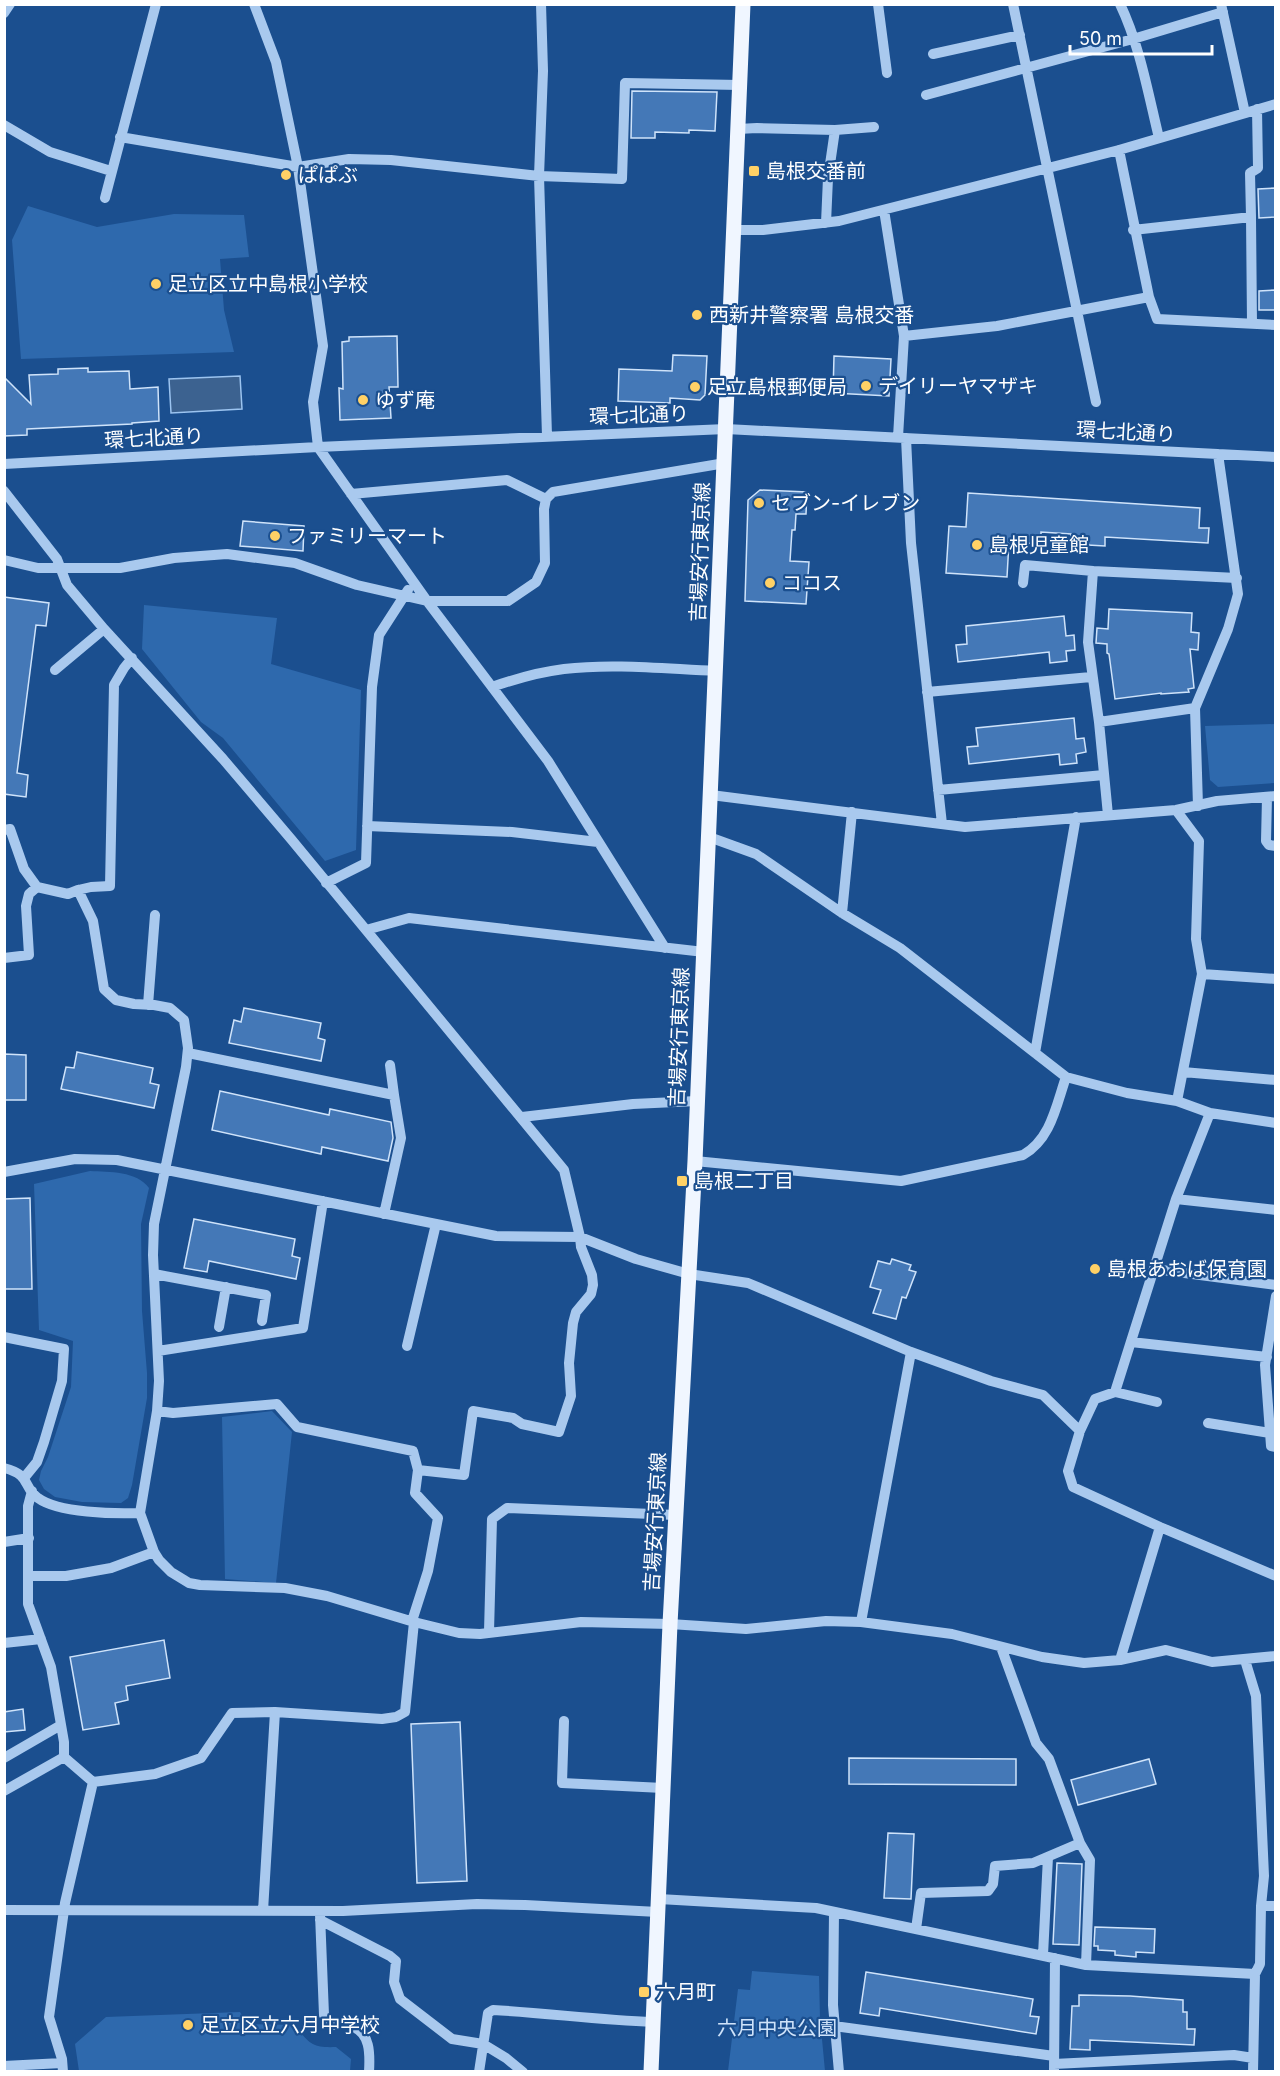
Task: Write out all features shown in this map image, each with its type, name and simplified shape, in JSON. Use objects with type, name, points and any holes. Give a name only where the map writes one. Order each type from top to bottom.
[{"type":"main road","name":"吉場安行東京線","points":[[651,2072],[670,1623],[695,1161],[743,4]]},
{"type":"street","points":[[4,13],[10,4]]},
{"type":"street","points":[[105,198],[156,4]]},
{"type":"street","points":[[254,4],[276,62],[298,167],[324,346],[313,402],[318,447],[427,601],[548,761],[665,948]]},
{"type":"street","points":[[541,4],[543,71],[539,176],[547,436]]},
{"type":"street","points":[[878,4],[887,73]]},
{"type":"street","points":[[1013,4],[1096,402]]},
{"type":"street","points":[[1120,4],[1133,39],[1159,138]]},
{"type":"street","points":[[926,95],[1133,39],[1222,8],[1245,112]]},
{"type":"street","points":[[933,54],[1020,35]]},
{"type":"street","points":[[120,136],[298,167],[349,159],[391,160],[539,176],[622,180],[624,83],[740,85]]},
{"type":"street","points":[[734,230],[763,230],[826,223],[884,210],[1119,150],[1275,104]]},
{"type":"street","points":[[1252,324],[1250,173],[1258,168],[1257,109]]},
{"type":"street","points":[[4,125],[50,152],[111,171]]},
{"type":"street","points":[[738,129],[835,130],[874,127]]},
{"type":"street","points":[[826,223],[828,178],[835,130]]},
{"type":"street","points":[[1119,150],[1149,297],[1157,319],[1275,326]]},
{"type":"street","points":[[884,210],[904,336],[902,438],[911,543],[942,824]]},
{"type":"street","points":[[1134,230],[1251,217]]},
{"type":"street","points":[[904,336],[997,326],[1149,297]]},
{"type":"street","name":"環七北通り","points":[[4,464],[726,429],[1275,457]]},
{"type":"street","points":[[1198,806],[1195,708],[1228,629],[1238,594],[1218,454]]},
{"type":"street","points":[[4,560],[38,568],[60,570],[120,568],[174,558],[227,554],[296,563],[357,585],[427,601],[508,601],[536,582],[545,563],[544,509],[546,499],[554,492],[725,463]]},
{"type":"street","points":[[351,494],[507,480],[546,499]]},
{"type":"street","points":[[4,491],[57,559],[67,585],[104,629],[231,768],[564,1170],[581,1247],[592,1275],[593,1285],[591,1294],[576,1312],[573,1323],[569,1363],[571,1396],[559,1432],[522,1424],[513,1418],[473,1411],[464,1475],[418,1470]]},
{"type":"street","points":[[1023,583],[1025,565],[1093,571],[1237,578]]},
{"type":"street","points":[[1093,571],[1088,642],[1108,815]]},
{"type":"street","points":[[326,883],[366,863],[372,687],[380,635],[414,582]]},
{"type":"street","points":[[55,670],[104,629]]},
{"type":"street","points":[[4,830],[10,829],[24,869],[37,887],[68,894],[91,887],[110,886],[114,685],[132,658]]},
{"type":"street","points":[[492,687],[520,677],[562,669],[593,667],[716,671]]},
{"type":"street","points":[[927,692],[1091,677]]},
{"type":"street","points":[[1099,722],[1195,708]]},
{"type":"street","points":[[938,790],[1104,775]]},
{"type":"street","points":[[711,795],[965,827],[1176,810],[1217,801],[1271,796],[1266,841],[1269,845],[1275,846]]},
{"type":"street","points":[[1176,810],[1199,841],[1196,939],[1202,974],[1177,1101]]},
{"type":"street","points":[[842,913],[852,813]]},
{"type":"street","points":[[1035,1053],[1076,817]]},
{"type":"street","points":[[367,826],[512,832],[598,842]]},
{"type":"street","points":[[709,837],[756,854],[842,913],[900,948],[1066,1077],[1127,1093],[1177,1101],[1210,1113],[1275,1123]]},
{"type":"street","points":[[4,958],[29,954],[26,906],[29,894],[37,887]]},
{"type":"street","points":[[78,890],[93,921],[104,989],[116,1000],[170,1008],[184,1020],[188,1053],[154,1224],[159,1381],[157,1411],[140,1513],[154,1552],[171,1572],[200,1586],[285,1588],[345,1600],[413,1622],[459,1633],[581,1622],[670,1623],[746,1629],[826,1621],[861,1622],[952,1634],[1042,1657],[1084,1663],[1120,1660],[1166,1650],[1212,1662],[1275,1656]]},
{"type":"street","points":[[148,1005],[155,915]]},
{"type":"street","points":[[366,930],[409,918],[704,952]]},
{"type":"street","points":[[1202,974],[1275,979]]},
{"type":"street","points":[[188,1053],[394,1095]]},
{"type":"street","points":[[384,1214],[400,1138],[390,1065]]},
{"type":"street","points":[[1183,1072],[1275,1080]]},
{"type":"street","points":[[695,1161],[901,1180],[1023,1155],[1033,1149],[1050,1126],[1066,1077]]},
{"type":"street","points":[[522,1117],[611,1106],[697,1101]]},
{"type":"street","points":[[1115,1392],[1176,1199],[1210,1113]]},
{"type":"street","points":[[4,1172],[75,1159],[117,1160],[496,1236],[580,1238],[636,1259],[689,1274],[748,1283],[911,1352],[991,1381],[1042,1395],[1080,1431]]},
{"type":"street","points":[[1176,1199],[1275,1210]]},
{"type":"street","points":[[158,1351],[303,1328],[323,1201]]},
{"type":"street","points":[[407,1346],[436,1224]]},
{"type":"street","points":[[1154,1269],[1275,1285]]},
{"type":"street","points":[[154,1274],[266,1296],[262,1321]]},
{"type":"street","points":[[219,1327],[226,1287]]},
{"type":"street","points":[[1275,1296],[1272,1338],[1265,1365],[1271,1446],[1275,1448]]},
{"type":"street","points":[[4,1337],[64,1348],[62,1381],[47,1432],[36,1462],[24,1478]]},
{"type":"street","points":[[1131,1342],[1267,1356]]},
{"type":"street","points":[[861,1622],[911,1352]]},
{"type":"street","points":[[1157,1402],[1115,1392],[1095,1399],[1080,1431],[1068,1471],[1073,1487],[1275,1576]]},
{"type":"street","points":[[32,1491],[28,1506],[28,1604],[51,1667],[64,1757],[93,1782],[155,1774],[201,1758],[232,1713],[275,1712],[382,1719],[405,1713],[413,1622],[428,1570],[438,1518],[415,1493],[418,1470],[413,1451],[297,1427],[277,1404],[174,1413],[157,1411]]},
{"type":"street","points":[[1208,1423],[1270,1433]]},
{"type":"street","points":[[4,1468],[19,1473],[36,1497],[49,1504],[67,1509],[140,1513]]},
{"type":"street","points":[[489,1632],[492,1519],[507,1508],[676,1515]]},
{"type":"street","points":[[1120,1660],[1160,1527]]},
{"type":"street","points":[[4,1542],[29,1538]]},
{"type":"street","points":[[28,1576],[66,1576],[111,1568],[154,1552]]},
{"type":"street","points":[[4,1643],[41,1639]]},
{"type":"street","points":[[1001,1647],[1036,1743],[1049,1759],[1080,1843],[1090,1860],[1086,1965]]},
{"type":"street","points":[[1245,1660],[1256,1696],[1264,1876],[1260,1964],[1254,1974],[1253,2072]]},
{"type":"street","points":[[263,1911],[275,1712]]},
{"type":"street","points":[[564,1721],[562,1783],[663,1788]]},
{"type":"street","points":[[4,1758],[61,1725]]},
{"type":"street","points":[[4,1791],[64,1757]]},
{"type":"street","points":[[4,2066],[62,2067],[48,2016],[64,1911],[93,1782]]},
{"type":"street","points":[[916,1929],[921,1893],[988,1891],[993,1884],[995,1866],[1033,1863],[1080,1843]]},
{"type":"street","points":[[1043,1955],[1048,1857]]},
{"type":"street","points":[[4,1910],[263,1911],[320,1916],[477,1904],[816,1908],[1086,1965],[1254,1974]]},
{"type":"street","points":[[1261,1906],[1275,1906]]},
{"type":"street","points":[[834,1912],[834,2026],[839,2072]]},
{"type":"street","points":[[320,1916],[396,1961],[394,1982],[400,1999],[452,2039],[483,2044],[523,2072]]},
{"type":"street","points":[[320,1916],[324,2015],[330,2025],[352,2026],[364,2035],[370,2049],[369,2072]]},
{"type":"street","points":[[1054,2064],[1055,1958]]},
{"type":"street","points":[[479,2072],[488,2013],[493,2010],[653,2022]]},
{"type":"street","points":[[834,2026],[1054,2064],[1234,2055],[1253,2058]]},
{"type":"green space","points":[[28,206],[97,227],[174,214],[244,215],[249,257],[220,259],[224,310],[234,352],[21,359],[12,240]]},
{"type":"green space","points":[[144,605],[277,618],[271,664],[361,690],[356,850],[325,861],[223,738],[201,722],[142,649]]},
{"type":"green space","points":[[1275,724],[1275,783],[1218,787],[1210,780],[1205,726]]},
{"type":"green space","points":[[90,1171],[130,1175],[144,1182],[149,1188],[141,1224],[142,1311],[147,1398],[132,1485],[128,1498],[121,1503],[82,1502],[55,1497],[44,1489],[39,1480],[71,1387],[73,1341],[39,1330],[34,1184]]},
{"type":"green space","points":[[272,1411],[292,1432],[276,1583],[225,1579],[222,1417]]},
{"type":"green space","name":"六月中央公園","points":[[752,1971],[819,1976],[825,2071],[728,2071],[738,1989],[750,1990]]},
{"type":"green space","points":[[240,2012],[247,2024],[295,2025],[312,2044],[336,2047],[351,2059],[350,2071],[79,2071],[75,2044],[106,2017]]},
{"type":"shaded area","points":[[240,376],[242,409],[171,413],[169,379]]},
{"type":"building","points":[[632,91],[717,92],[715,131],[655,132],[655,138],[631,138]]},
{"type":"building","points":[[1275,188],[1275,217],[1259,218],[1258,189]]},
{"type":"building","points":[[1275,290],[1275,310],[1259,310],[1259,291]]},
{"type":"building","points":[[397,336],[398,387],[389,387],[391,418],[340,420],[339,388],[343,389],[342,342],[349,341],[349,337]]},
{"type":"building","points":[[673,355],[707,356],[705,395],[700,400],[670,398],[670,403],[618,401],[619,369],[672,371]]},
{"type":"building","points":[[834,356],[891,359],[889,396],[833,393]]},
{"type":"building","points":[[88,368],[88,372],[129,371],[130,389],[158,387],[159,421],[27,429],[27,435],[4,436],[4,377],[31,404],[29,375],[58,374],[58,369]]},
{"type":"building","points":[[760,490],[807,492],[806,514],[796,514],[795,530],[792,530],[790,561],[809,562],[806,604],[745,601],[748,500]]},
{"type":"building","points":[[968,493],[1200,508],[1199,528],[1209,528],[1208,543],[1105,537],[1105,546],[1070,544],[1071,534],[1041,532],[1041,544],[1009,542],[1007,577],[946,573],[949,526],[966,527]]},
{"type":"building","points":[[243,521],[304,526],[303,551],[240,546]]},
{"type":"building","points":[[4,597],[49,603],[46,626],[36,625],[17,773],[28,775],[26,797],[4,794]]},
{"type":"building","points":[[1109,609],[1192,613],[1191,632],[1199,633],[1198,650],[1190,649],[1194,688],[1188,689],[1189,692],[1115,699],[1107,644],[1096,643],[1097,628],[1108,629]]},
{"type":"building","points":[[1064,616],[1066,636],[1074,635],[1075,650],[1066,651],[1067,661],[1050,663],[1049,652],[958,662],[956,645],[967,644],[966,626]]},
{"type":"building","points":[[1074,718],[1076,739],[1084,738],[1086,752],[1076,754],[1077,763],[1060,765],[1059,754],[969,764],[967,747],[978,746],[976,728]]},
{"type":"building","points":[[244,1008],[321,1023],[318,1038],[325,1040],[321,1061],[229,1043],[234,1020],[241,1022]]},
{"type":"building","points":[[77,1052],[153,1068],[150,1083],[159,1085],[154,1108],[61,1089],[66,1067],[74,1068]]},
{"type":"building","points":[[4,1054],[26,1055],[26,1100],[4,1100]]},
{"type":"building","points":[[220,1091],[329,1115],[330,1109],[391,1122],[393,1138],[388,1161],[322,1147],[321,1154],[212,1130]]},
{"type":"building","points":[[30,1198],[32,1289],[4,1289],[4,1199]]},
{"type":"building","points":[[194,1219],[295,1239],[292,1256],[300,1258],[296,1279],[209,1261],[207,1272],[184,1268]]},
{"type":"building","points":[[892,1259],[911,1265],[909,1270],[916,1272],[906,1298],[902,1297],[896,1319],[873,1313],[881,1290],[870,1287],[878,1261],[890,1264]]},
{"type":"building","points":[[164,1640],[170,1678],[126,1686],[128,1700],[115,1703],[119,1724],[83,1730],[70,1657]]},
{"type":"building","points":[[23,1709],[25,1730],[4,1732],[4,1712]]},
{"type":"building","points":[[460,1722],[467,1881],[417,1883],[411,1724]]},
{"type":"building","points":[[849,1758],[1016,1759],[1016,1785],[849,1784]]},
{"type":"building","points":[[1149,1759],[1156,1784],[1078,1805],[1071,1780]]},
{"type":"building","points":[[888,1833],[914,1834],[911,1899],[884,1898]]},
{"type":"building","points":[[1057,1863],[1082,1864],[1079,1945],[1053,1944]]},
{"type":"building","points":[[1095,1927],[1155,1929],[1154,1953],[1136,1952],[1136,1957],[1115,1955],[1115,1951],[1098,1950],[1098,1946],[1094,1946]]},
{"type":"building","points":[[866,1972],[1033,1999],[1030,2016],[1039,2017],[1036,2034],[880,2008],[879,2016],[860,2013]]},
{"type":"building","points":[[1079,1995],[1183,2000],[1183,2012],[1187,2012],[1187,2029],[1195,2029],[1194,2045],[1090,2040],[1090,2050],[1070,2049],[1072,2006],[1079,2006]]},
{"type":"place","name":"島根交番前","points":[[754,171]]},
{"type":"place","name":"ぱぱぶ","points":[[286,175]]},
{"type":"place","name":"足立区立中島根小学校","points":[[156,284]]},
{"type":"place","name":"西新井警察署 島根交番","points":[[697,315]]},
{"type":"place","name":"デイリーヤマザキ","points":[[866,386]]},
{"type":"place","name":"足立島根郵便局","points":[[695,387]]},
{"type":"place","name":"ゆず庵","points":[[363,400]]},
{"type":"place","name":"セブン-イレブン","points":[[759,503]]},
{"type":"place","name":"ファミリーマート","points":[[275,536]]},
{"type":"place","name":"島根児童館","points":[[977,545]]},
{"type":"place","name":"ココス","points":[[770,583]]},
{"type":"place","name":"島根二丁目","points":[[682,1181]]},
{"type":"place","name":"島根あおば保育園","points":[[1095,1269]]},
{"type":"place","name":"六月町","points":[[644,1992]]},
{"type":"place","name":"足立区立六月中学校","points":[[188,2025]]}]
